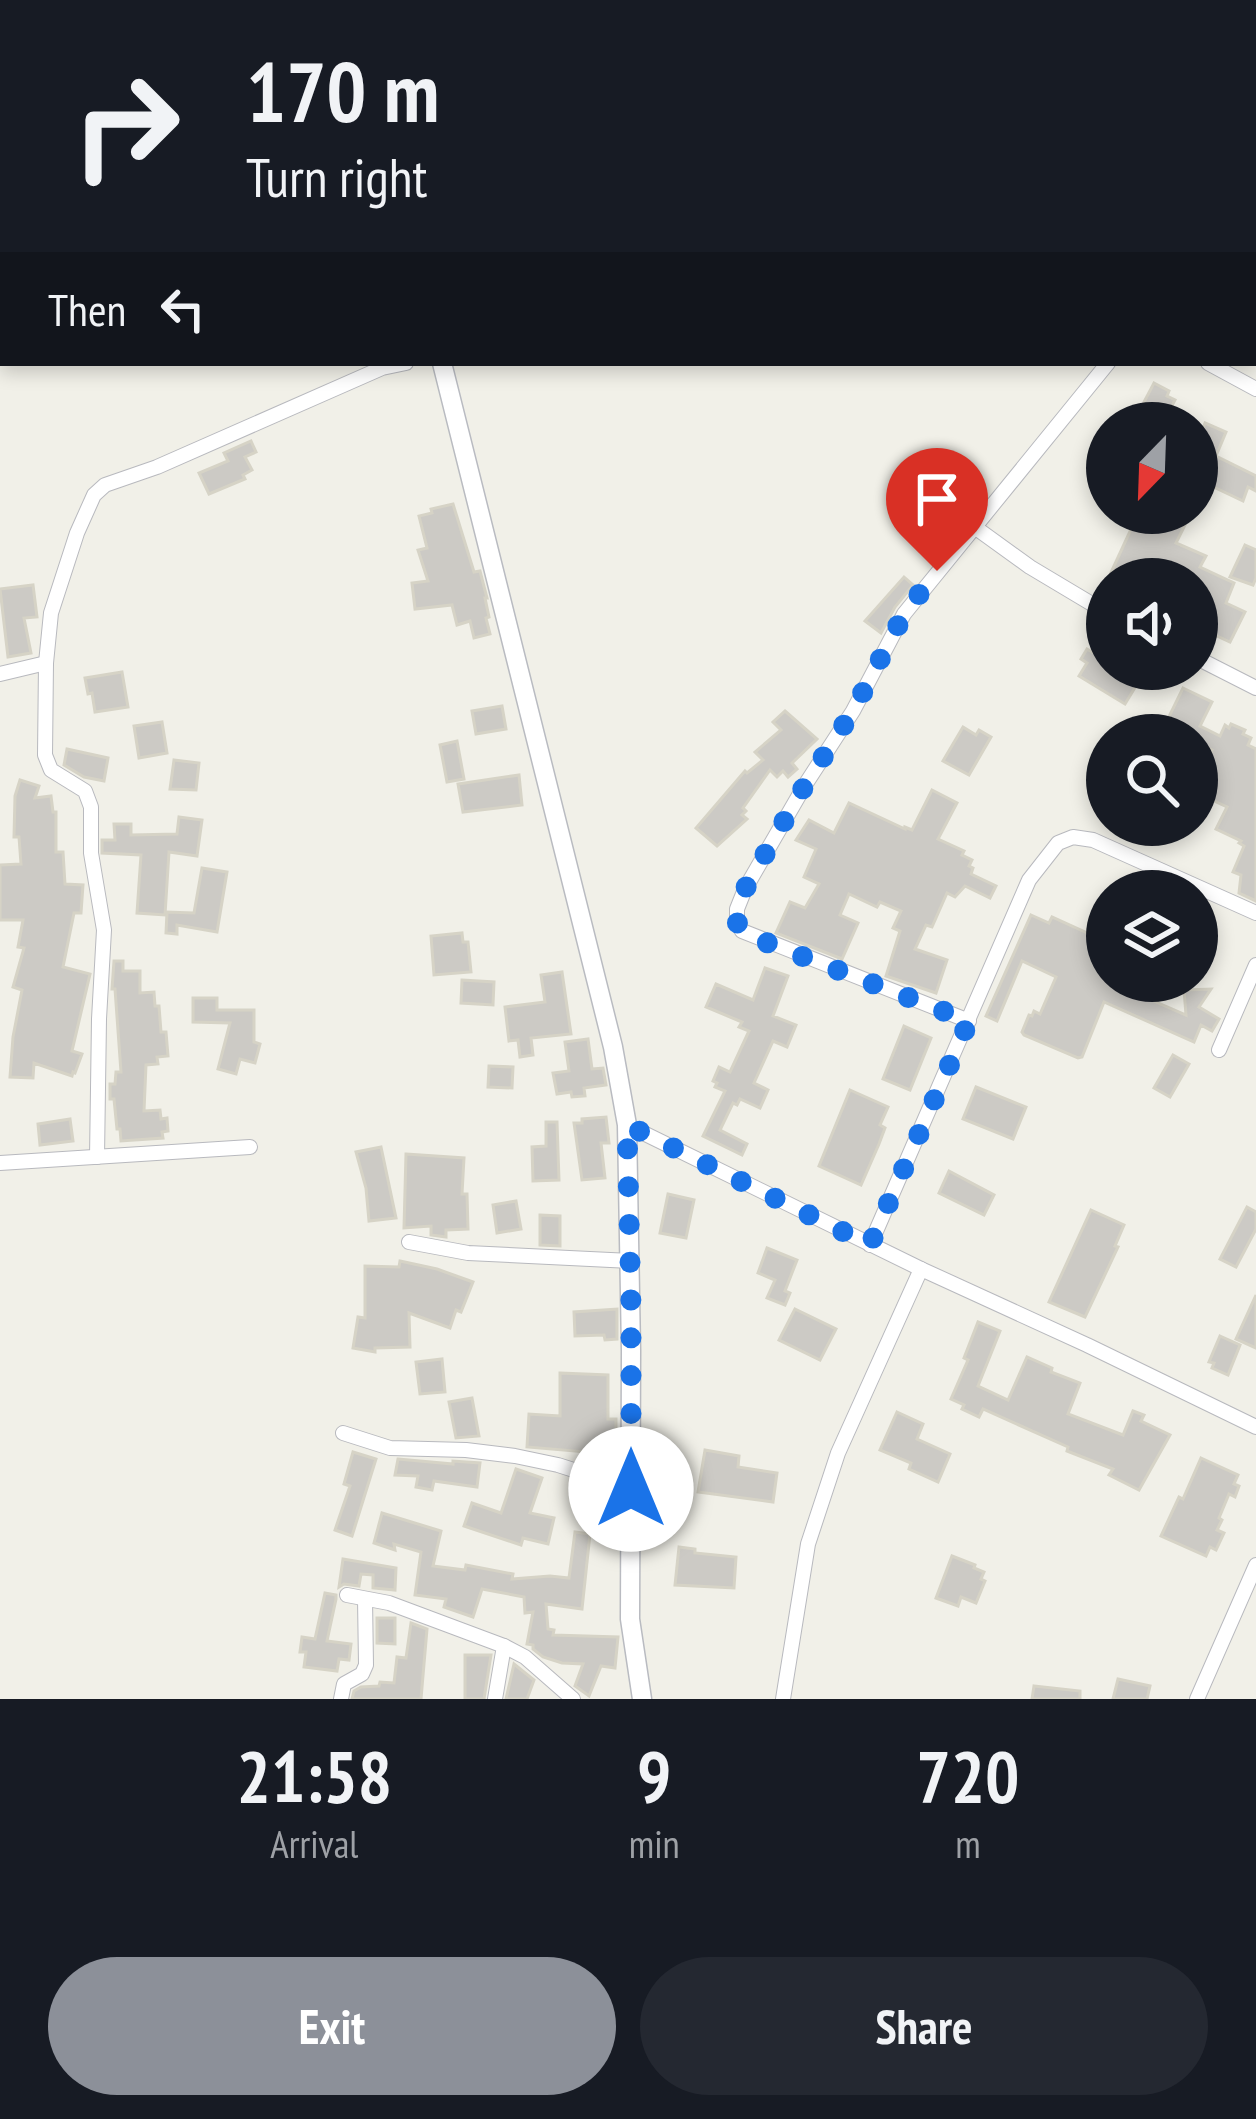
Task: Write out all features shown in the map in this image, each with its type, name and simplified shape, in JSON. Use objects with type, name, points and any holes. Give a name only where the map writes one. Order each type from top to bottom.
[{"type":"street","points":[[97,1157],[104,930],[91,853],[91,807],[85,791],[51,770],[45,755],[51,613],[77,533],[94,495],[105,485],[392,366]]},
{"type":"street","points":[[442,366],[613,1047],[627,1125],[630,1619],[642,1699]]},
{"type":"street","points":[[969,1021],[742,932],[737,909],[765,850],[853,711],[904,614],[1106,366]]},
{"type":"street","points":[[1214,366],[1256,388]]},
{"type":"street","points":[[976,528],[1086,600]]},
{"type":"street","points":[[0,674],[46,663]]},
{"type":"street","points":[[1218,669],[1256,688]]},
{"type":"street","points":[[870,1245],[1029,880],[1058,843],[1072,837],[1094,840],[1256,913]]},
{"type":"street","points":[[1219,1050],[1256,965]]},
{"type":"street","points":[[627,1125],[1256,1427]]},
{"type":"street","points":[[0,1163],[250,1147]]},
{"type":"street","points":[[410,1242],[468,1253],[631,1261]]},
{"type":"street","points":[[784,1699],[808,1544],[838,1453],[921,1270]]},
{"type":"street","points":[[343,1433],[390,1448],[515,1456],[631,1489]]},
{"type":"street","points":[[1196,1699],[1256,1565]]},
{"type":"street","points":[[347,1595],[389,1603],[504,1646],[525,1657],[573,1699]]},
{"type":"street","points":[[341,1699],[344,1684],[366,1665],[365,1599]]},
{"type":"street","points":[[495,1699],[504,1646]]},
{"type":"building","points":[[1154,383],[1175,400],[1174,402],[1144,402]]},
{"type":"building","points":[[1218,429],[1226,432],[1218,451]]},
{"type":"building","points":[[251,441],[256,452],[245,457],[252,470],[243,475],[245,479],[209,494],[199,473],[228,461],[224,453]]},
{"type":"building","points":[[1218,457],[1256,476],[1256,491],[1248,487],[1243,501],[1218,489]]},
{"type":"building","points":[[453,504],[487,598],[490,634],[474,638],[470,621],[457,625],[452,605],[415,609],[412,583],[428,581],[418,550],[427,548],[419,516]]},
{"type":"building","points":[[1129,534],[1180,534],[1176,543],[1206,556],[1205,558],[1118,558]]},
{"type":"building","points":[[1245,545],[1256,550],[1253,585],[1230,577]]},
{"type":"building","points":[[1218,575],[1234,583],[1226,603],[1245,612],[1230,642],[1218,636]]},
{"type":"building","points":[[904,577],[913,585],[881,633],[865,621]]},
{"type":"building","points":[[33,585],[37,617],[24,618],[31,653],[8,657],[0,589]]},
{"type":"building","points":[[122,672],[128,707],[95,712],[85,678]]},
{"type":"building","points":[[1102,690],[1134,690],[1125,704]]},
{"type":"building","points":[[1182,690],[1212,702],[1206,714],[1170,714]]},
{"type":"building","points":[[502,706],[506,729],[476,734],[472,711]]},
{"type":"building","points":[[785,711],[817,739],[792,763],[797,769],[788,777],[783,771],[777,777],[770,770],[743,808],[747,819],[717,846],[696,828],[745,771],[763,760],[755,752],[781,730],[773,722]]},
{"type":"building","points":[[162,722],[167,753],[139,758],[134,726]]},
{"type":"building","points":[[1231,724],[1245,730],[1243,734],[1251,738],[1248,745],[1256,749],[1256,901],[1239,893],[1241,875],[1233,872],[1244,846],[1218,830],[1227,807],[1218,803],[1218,735]]},
{"type":"building","points":[[963,727],[991,737],[969,775],[943,761]]},
{"type":"building","points":[[457,741],[464,779],[447,782],[440,745]]},
{"type":"building","points":[[67,749],[108,758],[104,781],[84,777],[64,765]]},
{"type":"building","points":[[174,760],[199,763],[196,790],[170,789]]},
{"type":"building","points":[[519,775],[522,805],[463,812],[458,784]]},
{"type":"building","points":[[20,780],[39,786],[35,798],[51,796],[56,852],[63,852],[65,884],[83,885],[81,913],[74,913],[63,967],[90,974],[72,1051],[82,1054],[72,1076],[34,1063],[33,1078],[10,1077],[22,990],[13,987],[24,948],[18,947],[23,920],[0,920],[0,865],[21,864],[19,837],[14,837]]},
{"type":"building","points":[[932,790],[957,803],[938,839],[964,851],[962,855],[972,860],[971,874],[996,886],[990,898],[965,886],[955,897],[947,893],[932,927],[926,925],[915,949],[947,960],[936,993],[886,976],[900,931],[893,928],[901,911],[880,902],[877,907],[849,894],[840,915],[858,923],[842,959],[776,933],[790,902],[805,908],[819,884],[804,877],[816,849],[796,840],[809,820],[834,833],[849,803],[912,830]]},
{"type":"building","points":[[179,817],[202,820],[197,856],[169,852],[165,915],[137,913],[141,855],[102,853],[102,840],[115,840],[114,824],[131,824],[131,835],[177,834]]},
{"type":"building","points":[[202,868],[227,872],[217,932],[177,925],[177,934],[166,933],[167,912],[194,913]]},
{"type":"building","points":[[1031,915],[1049,923],[1052,917],[1086,932],[1086,1002],[1104,1002],[1082,1057],[1022,1032],[1029,1015],[1040,1014],[1056,977],[1022,961],[997,1021],[986,1016]]},
{"type":"building","points":[[462,933],[463,942],[468,942],[471,972],[434,975],[431,936]]},
{"type":"building","points":[[114,961],[123,961],[123,971],[140,971],[140,993],[154,992],[155,1006],[159,1006],[168,1056],[157,1057],[158,1064],[146,1065],[144,1111],[160,1110],[161,1119],[167,1118],[163,1138],[121,1141],[117,1129],[114,1099],[110,1099],[110,1084],[115,1084],[116,1072],[121,1072],[112,989]]},
{"type":"building","points":[[765,968],[788,976],[773,1016],[796,1025],[787,1047],[773,1041],[754,1083],[768,1090],[760,1108],[740,1099],[737,1105],[733,1103],[720,1130],[747,1144],[742,1155],[703,1136],[725,1091],[713,1081],[719,1067],[730,1072],[749,1031],[739,1027],[742,1022],[706,1007],[716,984],[753,1000]]},
{"type":"building","points":[[562,972],[571,1034],[531,1038],[533,1055],[520,1057],[518,1040],[509,1041],[505,1007],[545,1002],[541,975]]},
{"type":"building","points":[[462,980],[494,982],[493,1005],[461,1003]]},
{"type":"building","points":[[193,998],[217,998],[217,1010],[254,1010],[254,1042],[260,1044],[255,1063],[240,1059],[236,1074],[218,1069],[230,1023],[193,1022]]},
{"type":"building","points":[[1104,1002],[1156,1002],[1186,1015],[1185,1002],[1202,1002],[1199,1007],[1219,1019],[1212,1031],[1201,1025],[1194,1042]]},
{"type":"building","points":[[904,1026],[931,1038],[910,1090],[883,1079]]},
{"type":"building","points":[[588,1039],[592,1069],[603,1068],[606,1085],[584,1088],[585,1096],[557,1094],[553,1073],[569,1071],[565,1042]]},
{"type":"building","points":[[1173,1055],[1189,1064],[1170,1097],[1154,1088]]},
{"type":"building","points":[[489,1066],[513,1067],[512,1088],[488,1087]]},
{"type":"building","points":[[976,1087],[1026,1107],[1013,1139],[963,1119]]},
{"type":"building","points":[[850,1090],[888,1107],[880,1125],[885,1128],[861,1185],[819,1166]]},
{"type":"building","points":[[606,1117],[609,1143],[601,1143],[605,1178],[582,1180],[574,1123]]},
{"type":"building","points":[[70,1119],[73,1141],[40,1145],[38,1124]]},
{"type":"building","points":[[546,1122],[557,1122],[559,1180],[533,1181],[532,1147],[546,1146]]},
{"type":"building","points":[[381,1147],[396,1218],[369,1221],[356,1152]]},
{"type":"building","points":[[406,1154],[464,1158],[462,1194],[467,1194],[468,1229],[446,1230],[446,1237],[431,1235],[431,1226],[404,1228]]},
{"type":"building","points":[[949,1171],[994,1195],[984,1215],[939,1193]]},
{"type":"building","points":[[668,1194],[694,1200],[686,1238],[660,1233]]},
{"type":"building","points":[[516,1201],[521,1229],[497,1233],[493,1205]]},
{"type":"building","points":[[1247,1207],[1256,1212],[1256,1229],[1236,1267],[1220,1259]]},
{"type":"building","points":[[1091,1210],[1124,1225],[1085,1317],[1049,1302]]},
{"type":"building","points":[[540,1215],[560,1216],[560,1246],[540,1245]]},
{"type":"building","points":[[767,1248],[797,1260],[785,1291],[790,1293],[785,1305],[767,1298],[775,1280],[758,1273]]},
{"type":"building","points":[[400,1261],[473,1282],[461,1312],[456,1310],[450,1328],[409,1313],[410,1347],[375,1348],[375,1352],[353,1348],[358,1317],[365,1318],[365,1266],[399,1267]]},
{"type":"building","points":[[1256,1295],[1256,1348],[1236,1339]]},
{"type":"building","points":[[617,1309],[617,1339],[575,1336],[574,1312]]},
{"type":"building","points":[[795,1309],[836,1329],[820,1360],[779,1340]]},
{"type":"building","points":[[978,1322],[1000,1331],[978,1386],[1008,1400],[1027,1357],[1080,1383],[1068,1414],[1123,1435],[1133,1411],[1144,1415],[1141,1421],[1170,1435],[1139,1490],[1109,1475],[1113,1469],[1067,1451],[1068,1447],[983,1409],[979,1417],[951,1399]]},
{"type":"building","points":[[1220,1336],[1240,1345],[1228,1375],[1209,1362]]},
{"type":"building","points":[[442,1359],[445,1392],[420,1394],[416,1362]]},
{"type":"building","points":[[560,1373],[608,1375],[608,1419],[616,1419],[616,1435],[610,1435],[610,1461],[586,1460],[587,1452],[527,1447],[529,1414],[560,1416]]},
{"type":"building","points":[[472,1398],[479,1436],[456,1438],[449,1402]]},
{"type":"building","points":[[897,1412],[923,1424],[917,1439],[950,1454],[938,1482],[880,1450]]},
{"type":"building","points":[[705,1450],[739,1456],[738,1467],[777,1473],[773,1502],[698,1492]]},
{"type":"building","points":[[353,1452],[376,1459],[352,1536],[335,1530],[350,1486],[344,1484]]},
{"type":"building","points":[[1201,1458],[1238,1475],[1234,1484],[1239,1486],[1235,1497],[1229,1494],[1219,1518],[1217,1530],[1224,1533],[1216,1550],[1210,1547],[1206,1556],[1161,1536]]},
{"type":"building","points":[[398,1459],[480,1463],[477,1487],[434,1481],[432,1490],[416,1487],[418,1476],[395,1475]]},
{"type":"building","points":[[516,1469],[542,1478],[530,1513],[554,1518],[548,1544],[523,1538],[521,1545],[464,1526],[472,1503],[501,1513]]},
{"type":"building","points":[[382,1513],[441,1531],[433,1566],[465,1570],[466,1565],[513,1574],[512,1579],[569,1578],[575,1532],[590,1534],[582,1609],[546,1604],[548,1629],[554,1630],[553,1635],[618,1637],[615,1668],[601,1666],[589,1696],[575,1686],[583,1664],[543,1657],[527,1644],[533,1612],[525,1613],[524,1597],[482,1589],[473,1617],[444,1607],[446,1599],[415,1595],[421,1552],[374,1543]]},
{"type":"building","points":[[679,1547],[736,1557],[734,1588],[675,1585]]},
{"type":"building","points":[[952,1556],[984,1572],[976,1603],[961,1597],[958,1606],[936,1598]]},
{"type":"building","points":[[343,1559],[396,1568],[395,1590],[373,1588],[373,1575],[361,1574],[359,1586],[339,1587]]},
{"type":"building","points":[[325,1593],[336,1595],[327,1641],[351,1644],[349,1660],[339,1659],[337,1671],[304,1667],[306,1652],[300,1652],[302,1637],[315,1639]]},
{"type":"building","points":[[377,1618],[395,1618],[395,1644],[377,1643]]},
{"type":"building","points":[[411,1623],[427,1629],[421,1699],[352,1699],[361,1687],[394,1683],[397,1657],[406,1658]]},
{"type":"building","points":[[465,1655],[491,1655],[484,1699],[465,1699]]},
{"type":"building","points":[[514,1664],[534,1680],[527,1699],[506,1699]]},
{"type":"building","points":[[1118,1679],[1150,1686],[1147,1699],[1113,1699]]},
{"type":"building","points":[[1034,1686],[1080,1691],[1080,1699],[1032,1699]]},
{"type":"route","points":[[631,1489],[627,1125],[870,1245],[969,1021],[760,940],[742,932],[737,922],[737,909],[765,850],[853,711],[904,614],[937,571]]}]
